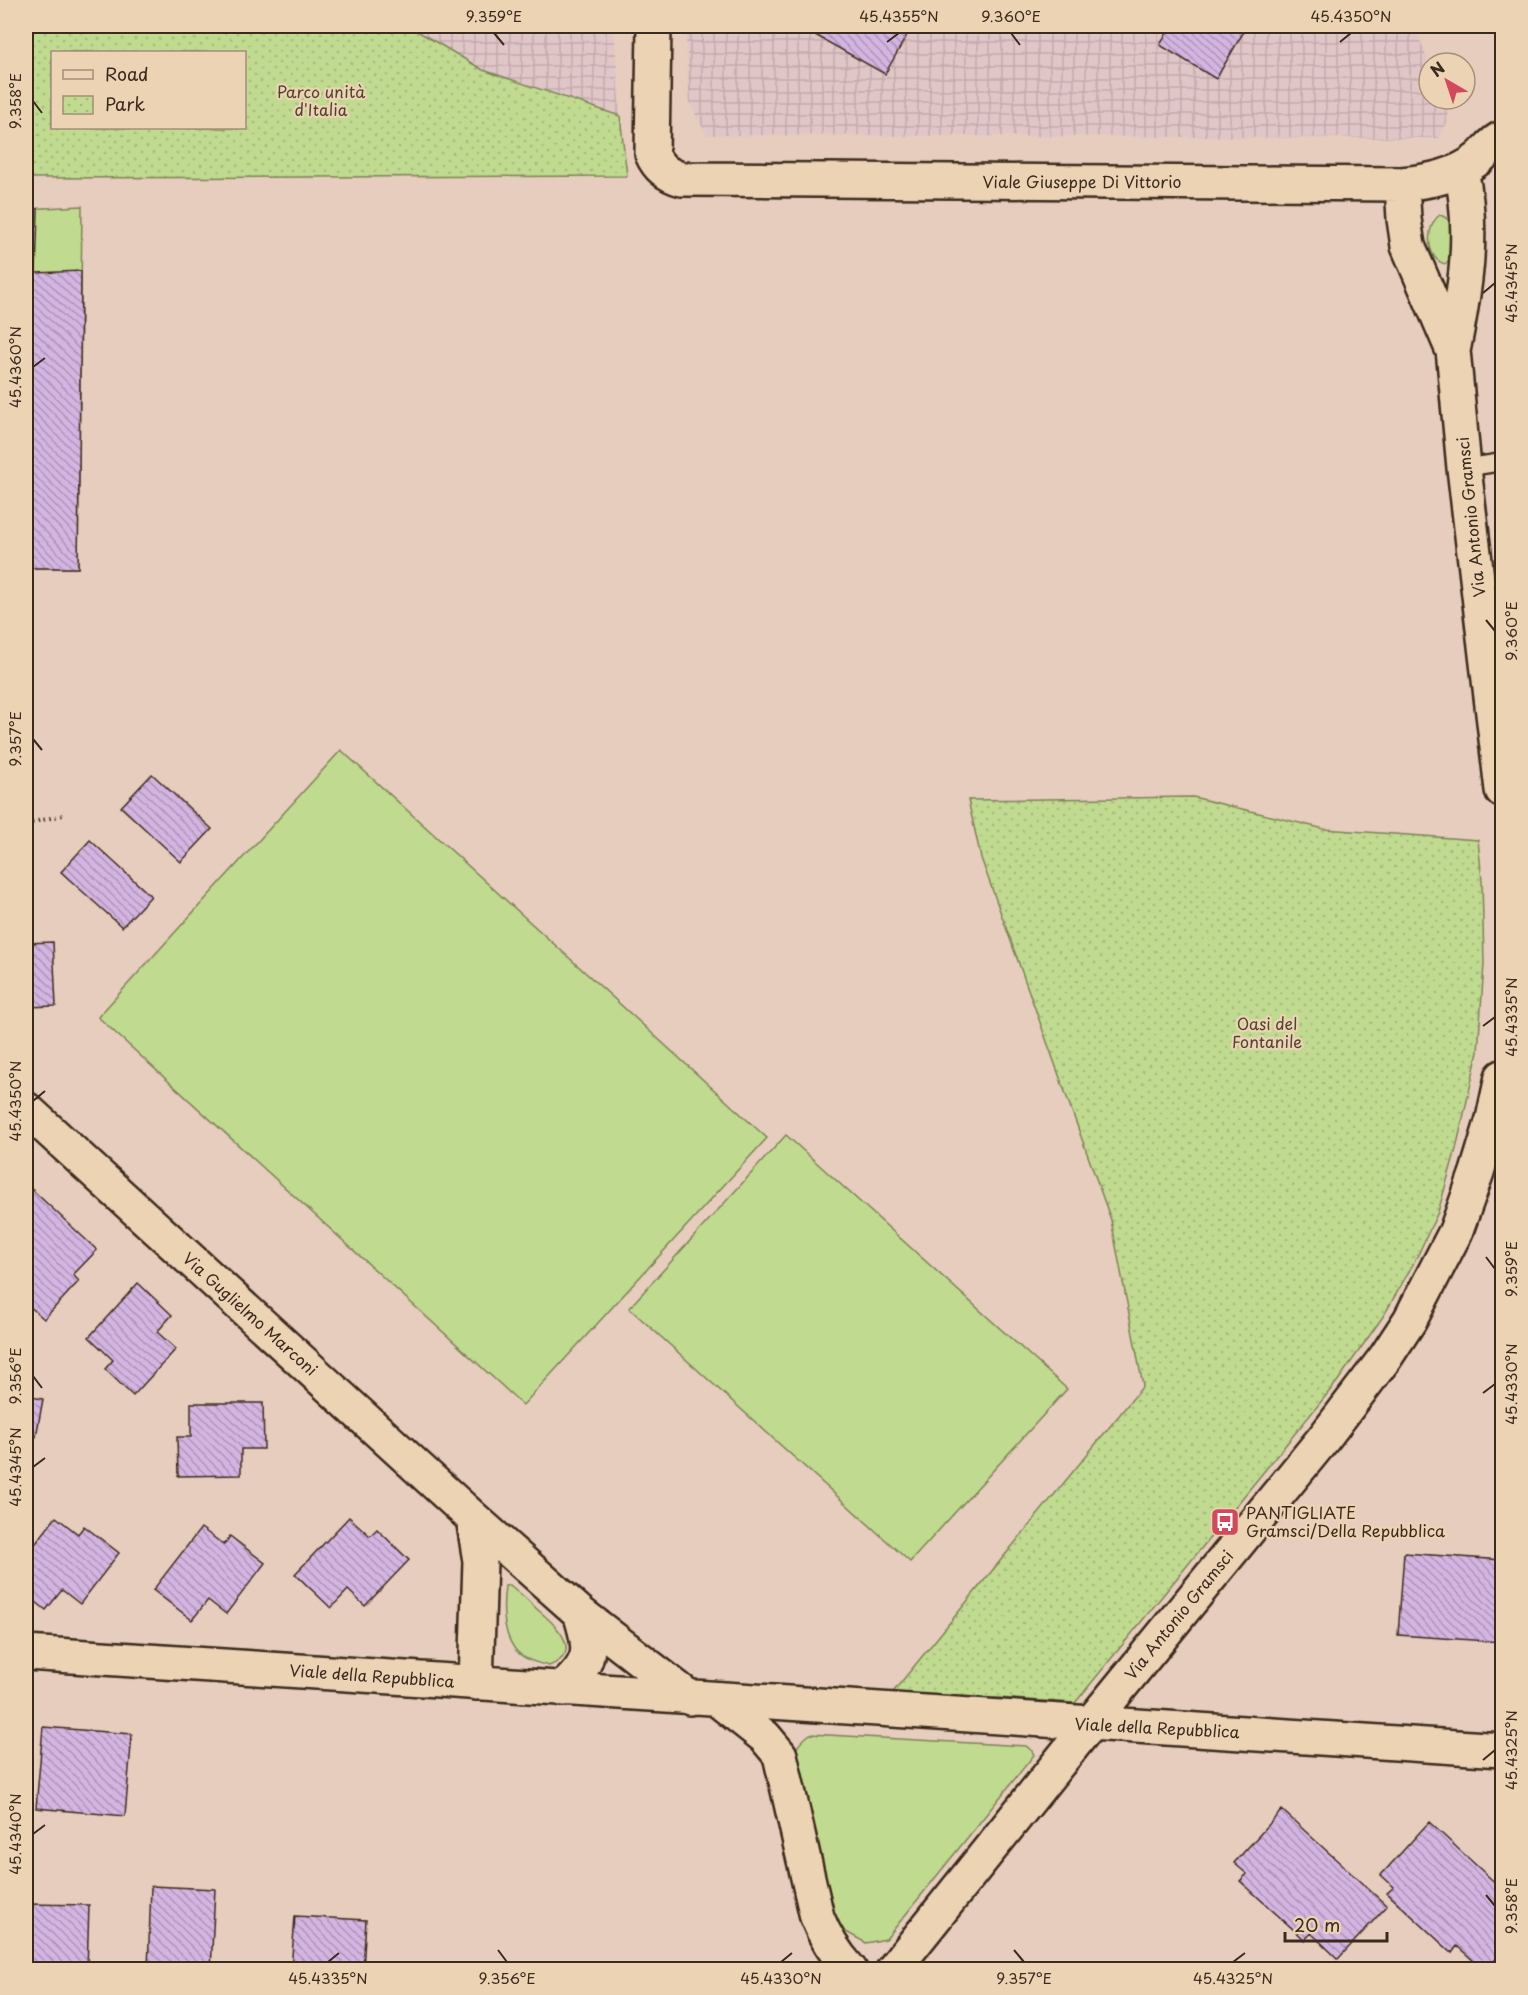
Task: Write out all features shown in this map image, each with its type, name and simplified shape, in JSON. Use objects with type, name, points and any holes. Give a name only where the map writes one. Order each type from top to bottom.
[{"type":"street","name":"Viale Giuseppe Di Vittorio","points":[[654,26],[652,154],[656,164],[663,171],[672,177],[682,179],[1402,184],[1427,182],[1461,171],[1480,158],[1501,131]]},
{"type":"street","name":"Via Antonio Gramsci","points":[[1461,171],[1467,194],[1469,230],[1463,300],[1453,351],[1464,468],[1503,789]]},
{"type":"street","name":"Via Antonio Gramsci","points":[[1402,184],[1408,246],[1453,351]]},
{"type":"street","name":"Via Antonio Gramsci","points":[[893,1970],[1324,1438],[1385,1358],[1410,1320],[1456,1231],[1487,1140],[1503,1077]]},
{"type":"street","name":"Via Guglielmo Marconi","points":[[26,1109],[580,1613],[704,1699]]},
{"type":"street","points":[[473,1518],[480,1561],[476,1683]]},
{"type":"street","points":[[562,1689],[576,1677],[586,1661],[589,1647],[580,1613]]},
{"type":"street","name":"Viale della Repubblica","points":[[26,1653],[1503,1750]]},
{"type":"street","points":[[704,1699],[765,1737],[780,1755],[817,1917],[824,1935],[850,1970]]},
{"type":"street","points":[[780,1755],[785,1738],[812,1706]]},
{"type":"lane","points":[[1464,468],[1503,462]]},
{"type":"path","points":[[26,824],[63,814]]},
{"type":"shaded area","points":[[409,26],[614,26],[620,116],[483,70]]},
{"type":"shaded area","points":[[685,26],[1415,26],[1424,51],[1417,51],[1417,111],[1446,111],[1449,119],[1439,138],[707,135],[690,104]]},
{"type":"green space","name":"Parco unità d'Italia","points":[[26,26],[409,26],[483,70],[620,116],[627,176],[26,178]]},
{"type":"green space","points":[[82,206],[78,568],[26,568],[26,209]]},
{"type":"green space","points":[[1440,215],[1450,223],[1454,237],[1452,252],[1446,264],[1434,256],[1430,242],[1432,226]]},
{"type":"green space","points":[[341,750],[767,1138],[523,1405],[98,1017]]},
{"type":"green space","name":"Oasi del Fontanile","points":[[1193,797],[1324,829],[1478,840],[1482,881],[1484,964],[1478,1052],[1456,1149],[1438,1212],[1416,1259],[1384,1315],[1337,1382],[1075,1703],[999,1698],[889,1697],[1143,1386],[1111,1220],[981,858],[968,800]]},
{"type":"green space","points":[[786,1135],[1067,1389],[910,1562],[629,1308]]},
{"type":"green space","points":[[510,1585],[545,1616],[564,1638],[565,1653],[560,1660],[549,1666],[528,1659],[515,1650],[507,1633],[504,1614],[505,1586]]},
{"type":"green space","points":[[810,1734],[1026,1746],[1034,1755],[886,1939],[866,1943],[837,1927],[793,1767],[797,1748]]},
{"type":"building","points":[[799,26],[912,26],[885,74]]},
{"type":"building","points":[[1003,26],[1024,26],[1019,35]]},
{"type":"building","points":[[1171,26],[1247,26],[1216,79],[1160,45]]},
{"type":"building","points":[[26,209],[38,209],[36,273],[81,271],[78,568],[26,568]]},
{"type":"building","points":[[152,774],[212,829],[181,862],[121,807]]},
{"type":"building","points":[[90,840],[151,896],[122,927],[61,872]]},
{"type":"building","points":[[53,942],[56,1006],[26,1007],[26,943]]},
{"type":"building","points":[[26,1184],[97,1250],[73,1275],[79,1281],[44,1319],[26,1303]]},
{"type":"building","points":[[138,1283],[172,1315],[157,1332],[176,1349],[133,1396],[105,1369],[113,1360],[89,1337]]},
{"type":"building","points":[[26,1396],[43,1399],[36,1437],[26,1436]]},
{"type":"building","points":[[191,1403],[263,1403],[264,1449],[241,1449],[241,1475],[178,1476],[177,1437],[191,1437]]},
{"type":"building","points":[[56,1517],[78,1534],[84,1526],[119,1553],[80,1604],[62,1590],[46,1610],[26,1594],[26,1556]]},
{"type":"building","points":[[349,1517],[370,1536],[377,1529],[409,1560],[365,1606],[348,1590],[331,1608],[295,1574]]},
{"type":"building","points":[[201,1528],[224,1545],[230,1536],[265,1563],[226,1614],[208,1600],[192,1620],[153,1590]]},
{"type":"building","points":[[1404,1553],[1502,1560],[1502,1642],[1398,1635]]},
{"type":"building","points":[[43,1727],[132,1734],[125,1816],[36,1808]]},
{"type":"building","points":[[1282,1810],[1387,1906],[1338,1959],[1311,1933],[1305,1940],[1240,1881],[1247,1874],[1234,1863]]},
{"type":"building","points":[[1429,1822],[1502,1889],[1502,1952],[1486,1970],[1457,1946],[1452,1953],[1387,1893],[1394,1887],[1381,1875]]},
{"type":"building","points":[[151,1886],[215,1889],[211,1970],[148,1970]]},
{"type":"building","points":[[26,1904],[89,1905],[87,1970],[26,1968]]},
{"type":"building","points":[[295,1916],[366,1920],[363,1970],[291,1970]]},
{"type":"place","name":"PANTIGLIATE Gramsci/Della Repubblica","points":[[1225,1522]]}]
